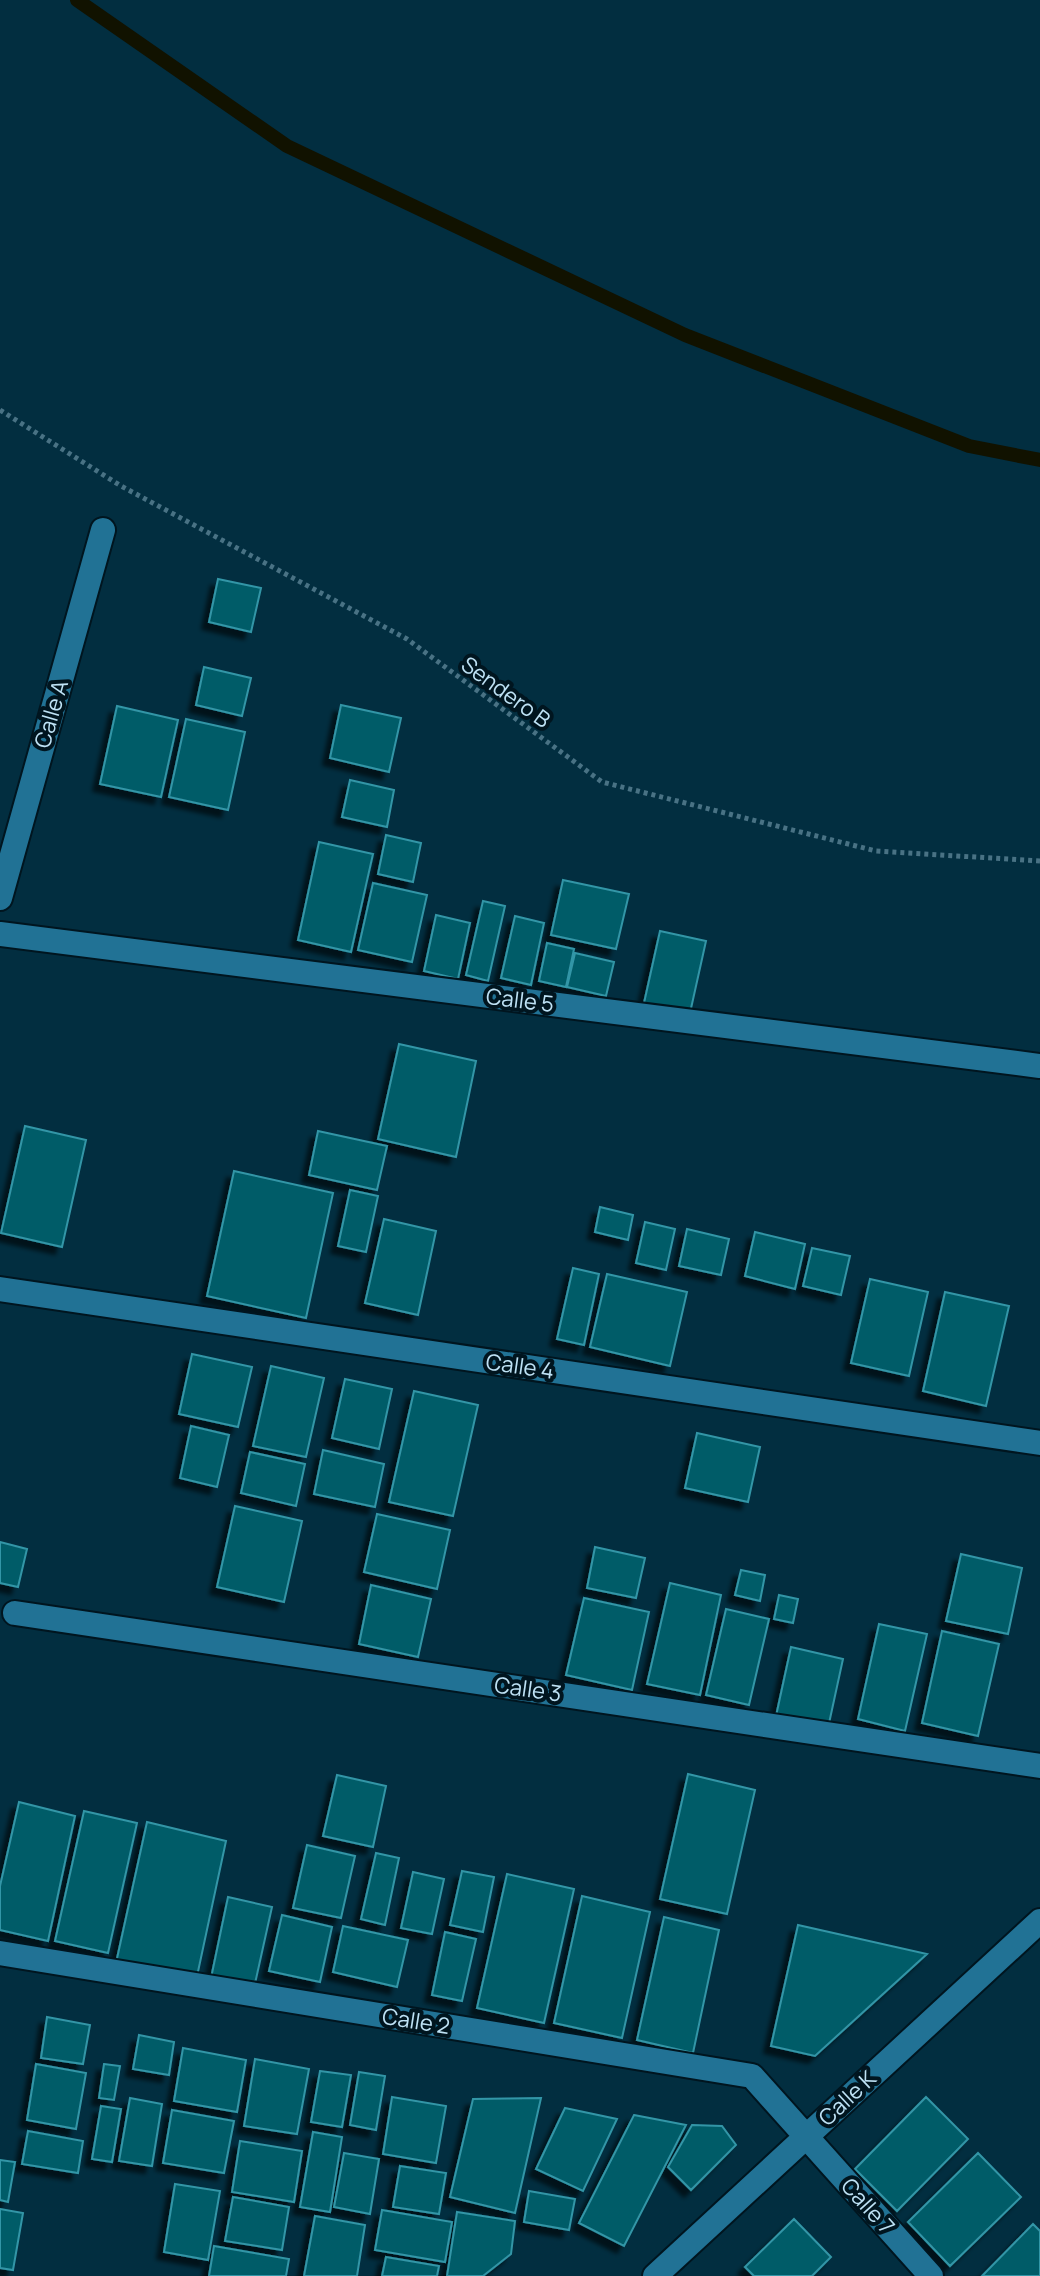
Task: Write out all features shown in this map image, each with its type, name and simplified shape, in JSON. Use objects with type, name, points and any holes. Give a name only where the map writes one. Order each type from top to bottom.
[{"type":"street","name":"Calle A","points":[[0,898],[103,530]]},
{"type":"street","name":"Calle 5","points":[[0,934],[1040,1066]]},
{"type":"street","name":"Calle 4","points":[[0,1289],[1040,1443]]},
{"type":"street","name":"Calle 3","points":[[15,1613],[1040,1766]]},
{"type":"street","name":"Calle K","points":[[655,2276],[1040,1921]]},
{"type":"street","name":"Calle 2","points":[[0,1953],[752,2076],[805,2136]]},
{"type":"street","name":"Calle 7","points":[[805,2136],[931,2276]]},
{"type":"path","name":"Sendero B","points":[[0,410],[121,486],[407,639],[602,782],[876,851],[1040,861]]},
{"type":"building","points":[[218,579],[261,588],[251,632],[209,622]]},
{"type":"building","points":[[204,667],[251,678],[242,716],[196,705]]},
{"type":"building","points":[[341,705],[401,718],[389,772],[330,758]]},
{"type":"building","points":[[117,706],[178,720],[161,797],[100,784]]},
{"type":"building","points":[[186,719],[245,732],[228,810],[169,797]]},
{"type":"building","points":[[350,780],[394,790],[387,827],[342,817]]},
{"type":"building","points":[[386,835],[421,843],[413,882],[378,874]]},
{"type":"building","points":[[319,842],[373,854],[351,952],[298,940]]},
{"type":"building","points":[[563,880],[629,894],[616,949],[551,935]]},
{"type":"building","points":[[373,883],[427,895],[412,962],[358,950]]},
{"type":"building","points":[[483,901],[505,906],[488,981],[466,975]]},
{"type":"building","points":[[436,915],[470,923],[458,979],[424,971]]},
{"type":"building","points":[[515,916],[544,923],[531,985],[501,978]]},
{"type":"building","points":[[660,931],[706,941],[690,1013],[644,1003]]},
{"type":"building","points":[[547,943],[574,949],[566,987],[539,981]]},
{"type":"building","points":[[575,953],[614,962],[606,996],[567,987]]},
{"type":"building","points":[[399,1044],[476,1061],[456,1157],[378,1139]]},
{"type":"building","points":[[25,1126],[86,1140],[62,1247],[1,1233]]},
{"type":"building","points":[[318,1131],[387,1146],[377,1190],[309,1175]]},
{"type":"building","points":[[234,1171],[333,1193],[306,1318],[207,1296]]},
{"type":"building","points":[[350,1190],[378,1196],[366,1252],[338,1246]]},
{"type":"building","points":[[600,1207],[633,1215],[628,1240],[595,1232]]},
{"type":"building","points":[[384,1219],[436,1231],[418,1315],[365,1303]]},
{"type":"building","points":[[645,1222],[675,1229],[666,1270],[636,1263]]},
{"type":"building","points":[[687,1229],[729,1239],[721,1275],[679,1266]]},
{"type":"building","points":[[755,1232],[805,1244],[795,1289],[745,1276]]},
{"type":"building","points":[[812,1248],[850,1256],[841,1295],[803,1286]]},
{"type":"building","points":[[573,1268],[599,1274],[584,1345],[557,1339]]},
{"type":"building","points":[[607,1274],[687,1292],[670,1366],[590,1347]]},
{"type":"building","points":[[870,1279],[928,1292],[909,1376],[851,1363]]},
{"type":"building","points":[[945,1292],[1009,1306],[986,1406],[923,1391]]},
{"type":"building","points":[[192,1354],[252,1367],[238,1427],[179,1414]]},
{"type":"building","points":[[271,1366],[324,1378],[306,1457],[253,1446]]},
{"type":"building","points":[[345,1379],[392,1389],[379,1449],[332,1438]]},
{"type":"building","points":[[414,1391],[478,1405],[453,1516],[389,1502]]},
{"type":"building","points":[[191,1426],[229,1435],[217,1487],[180,1478]]},
{"type":"building","points":[[697,1433],[760,1447],[748,1502],[685,1488]]},
{"type":"building","points":[[323,1450],[384,1464],[375,1507],[314,1494]]},
{"type":"building","points":[[250,1452],[305,1464],[296,1506],[241,1493]]},
{"type":"building","points":[[235,1506],[302,1521],[284,1602],[217,1587]]},
{"type":"building","points":[[377,1514],[450,1530],[437,1589],[364,1572]]},
{"type":"building","points":[[0,1542],[27,1549],[18,1587],[0,1583]]},
{"type":"building","points":[[595,1547],[645,1558],[636,1598],[587,1588]]},
{"type":"building","points":[[961,1554],[1022,1568],[1008,1634],[946,1621]]},
{"type":"building","points":[[741,1570],[765,1575],[760,1601],[735,1595]]},
{"type":"building","points":[[670,1583],[721,1595],[700,1695],[647,1684]]},
{"type":"building","points":[[371,1585],[431,1599],[418,1657],[359,1644]]},
{"type":"building","points":[[779,1595],[798,1599],[793,1623],[774,1619]]},
{"type":"building","points":[[584,1598],[649,1612],[632,1690],[566,1675]]},
{"type":"building","points":[[726,1609],[769,1619],[749,1705],[706,1695]]},
{"type":"building","points":[[879,1624],[927,1634],[905,1731],[858,1719]]},
{"type":"building","points":[[942,1631],[999,1644],[978,1736],[922,1723]]},
{"type":"building","points":[[791,1647],[843,1659],[828,1728],[776,1716]]},
{"type":"building","points":[[688,1774],[755,1790],[727,1914],[660,1899]]},
{"type":"building","points":[[337,1775],[386,1786],[373,1847],[323,1836]]},
{"type":"building","points":[[19,1802],[75,1816],[48,1941],[0,1930],[0,1886]]},
{"type":"building","points":[[84,1811],[137,1823],[108,1953],[55,1941]]},
{"type":"building","points":[[147,1822],[226,1841],[196,1981],[116,1963]]},
{"type":"building","points":[[307,1845],[355,1856],[341,1918],[293,1908]]},
{"type":"building","points":[[376,1853],[399,1858],[385,1925],[361,1919]]},
{"type":"building","points":[[462,1871],[494,1877],[483,1932],[450,1925]]},
{"type":"building","points":[[413,1872],[444,1879],[432,1934],[401,1928]]},
{"type":"building","points":[[507,1874],[574,1889],[544,2023],[477,2008]]},
{"type":"building","points":[[582,1896],[650,1912],[622,2038],[554,2023]]},
{"type":"building","points":[[228,1897],[272,1907],[254,1988],[211,1978]]},
{"type":"building","points":[[282,1915],[332,1927],[320,1982],[269,1971]]},
{"type":"building","points":[[664,1917],[719,1930],[693,2053],[637,2040]]},
{"type":"building","points":[[798,1925],[927,1954],[815,2056],[771,2046]]},
{"type":"building","points":[[343,1926],[408,1940],[397,1987],[333,1972]]},
{"type":"building","points":[[445,1932],[476,1939],[462,2001],[432,1995]]},
{"type":"building","points":[[47,2017],[90,2025],[83,2064],[41,2058]]},
{"type":"building","points":[[139,2035],[174,2042],[169,2075],[133,2069]]},
{"type":"building","points":[[183,2048],[246,2060],[237,2112],[174,2101]]},
{"type":"building","points":[[255,2059],[309,2069],[297,2134],[244,2126]]},
{"type":"building","points":[[36,2064],[86,2073],[76,2129],[27,2120]]},
{"type":"building","points":[[104,2064],[120,2066],[114,2100],[99,2098]]},
{"type":"building","points":[[320,2071],[351,2075],[342,2127],[311,2122]]},
{"type":"building","points":[[359,2072],[385,2076],[376,2130],[350,2125]]},
{"type":"building","points":[[392,2097],[446,2106],[436,2163],[383,2154]]},
{"type":"building","points":[[926,2097],[968,2139],[897,2211],[855,2169]]},
{"type":"building","points":[[130,2098],[162,2104],[152,2166],[119,2161]]},
{"type":"building","points":[[541,2098],[515,2213],[450,2197],[473,2099]]},
{"type":"building","points":[[101,2106],[121,2109],[112,2162],[92,2159]]},
{"type":"building","points":[[565,2108],[617,2119],[583,2191],[536,2169]]},
{"type":"building","points":[[172,2110],[234,2121],[224,2173],[163,2163]]},
{"type":"building","points":[[634,2115],[686,2125],[624,2246],[579,2223]]},
{"type":"building","points":[[692,2125],[722,2126],[736,2145],[691,2190],[668,2167]]},
{"type":"building","points":[[28,2131],[83,2141],[78,2173],[22,2164]]},
{"type":"building","points":[[313,2132],[342,2137],[330,2212],[300,2207]]},
{"type":"building","points":[[240,2141],[302,2151],[294,2202],[232,2192]]},
{"type":"building","points":[[344,2153],[379,2159],[370,2214],[334,2207]]},
{"type":"building","points":[[978,2153],[1021,2197],[950,2266],[908,2222]]},
{"type":"building","points":[[0,2160],[15,2162],[8,2202],[0,2200]]},
{"type":"building","points":[[400,2166],[446,2173],[439,2214],[393,2207]]},
{"type":"building","points":[[175,2184],[220,2191],[208,2260],[164,2252]]},
{"type":"building","points":[[529,2191],[575,2199],[569,2230],[524,2222]]},
{"type":"building","points":[[233,2197],[289,2207],[282,2250],[225,2241]]},
{"type":"building","points":[[0,2209],[23,2213],[13,2270],[0,2268]]},
{"type":"building","points":[[382,2210],[452,2222],[445,2262],[375,2250]]},
{"type":"building","points":[[457,2212],[515,2221],[511,2254],[483,2276],[447,2276]]},
{"type":"building","points":[[315,2216],[365,2225],[357,2276],[304,2276]]},
{"type":"building","points":[[794,2219],[831,2257],[812,2276],[754,2276],[745,2267]]},
{"type":"building","points":[[1033,2224],[1040,2231],[1040,2276],[982,2276]]},
{"type":"building","points":[[214,2246],[289,2259],[286,2276],[209,2276]]},
{"type":"building","points":[[386,2257],[439,2266],[437,2276],[382,2276]]},
{"type":"waterway","points":[[77,0],[287,146],[685,335],[969,446],[1040,460]]}]
